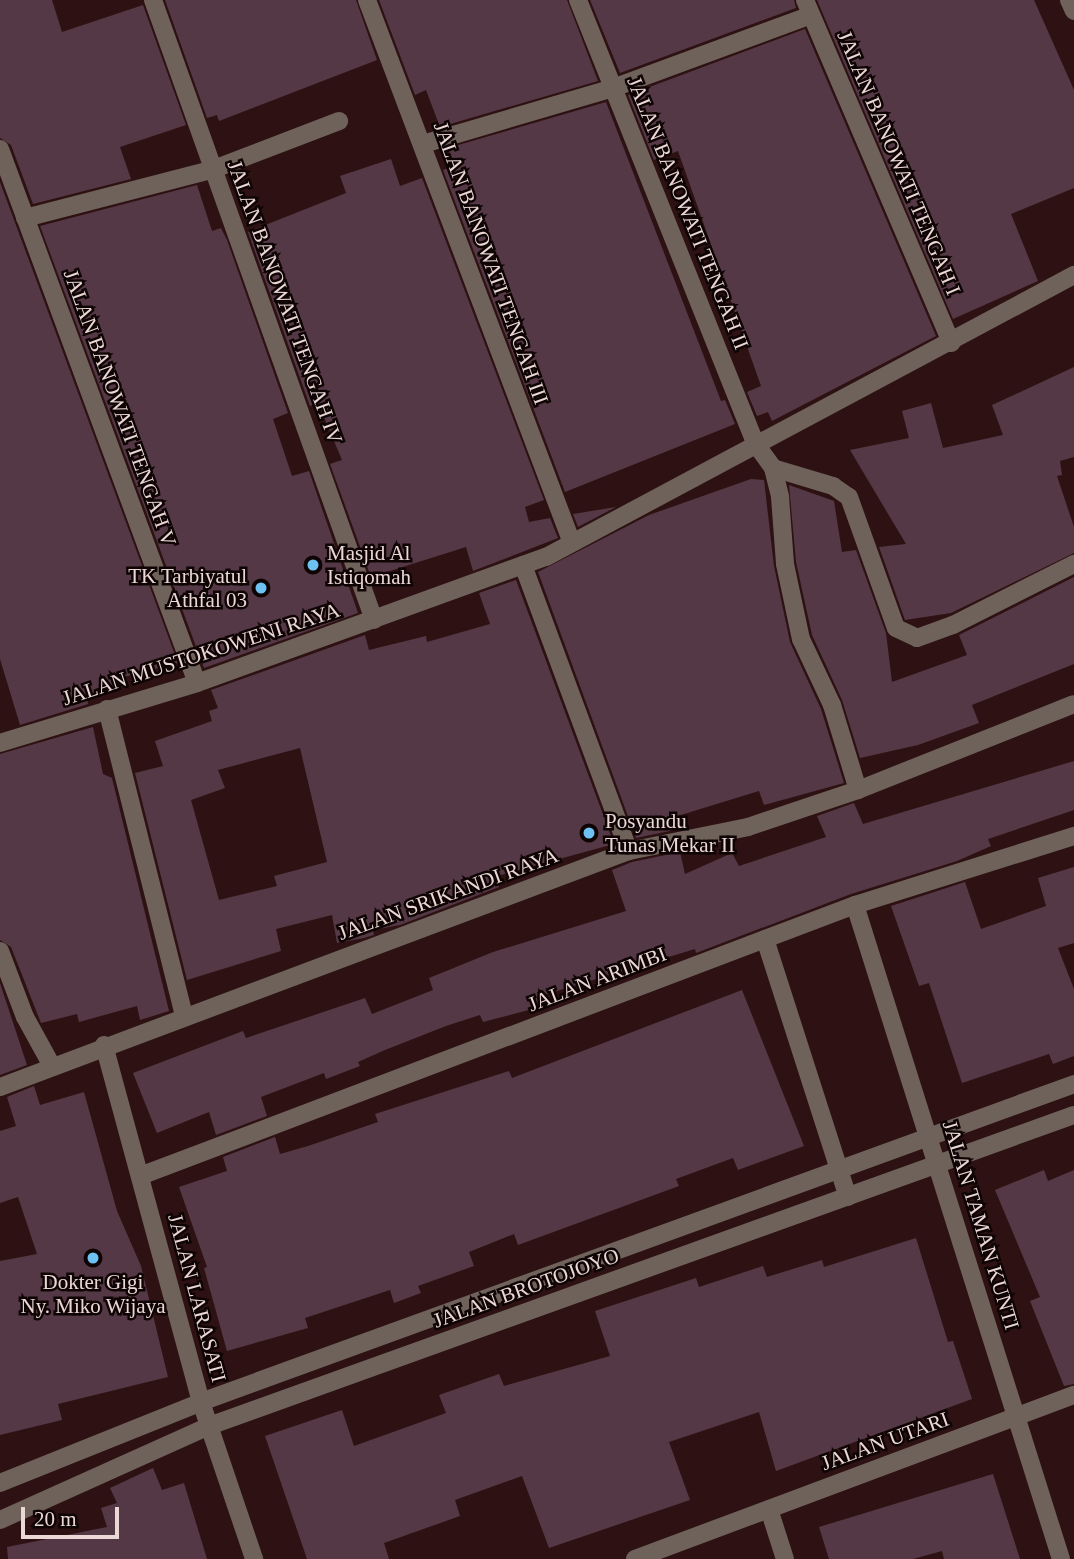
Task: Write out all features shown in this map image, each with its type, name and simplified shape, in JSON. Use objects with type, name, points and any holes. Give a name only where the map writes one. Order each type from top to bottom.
[{"type":"street","name":"JALAN BANOWATI TENGAH IV","points":[[153,0],[374,620]]},
{"type":"street","name":"JALAN BANOWATI TENGAH III","points":[[368,0],[572,543]]},
{"type":"street","name":"JALAN BANOWATI TENGAH II","points":[[578,0],[755,443]]},
{"type":"street","points":[[1069,0],[1074,11]]},
{"type":"street","points":[[423,144],[613,88],[808,8]]},
{"type":"street","name":"JALAN BANOWATI TENGAH I","points":[[808,8],[951,343]]},
{"type":"street","points":[[25,218],[214,169],[339,121]]},
{"type":"street","name":"JALAN BANOWATI TENGAH V","points":[[0,149],[197,683]]},
{"type":"street","name":"JALAN MUSTOKOWENI RAYA","points":[[2,737],[197,683],[523,565],[572,543],[1074,275]]},
{"type":"street","points":[[755,443],[773,468],[780,497],[785,564],[801,639],[832,705],[858,790]]},
{"type":"street","points":[[773,468],[833,486],[849,497],[896,628],[909,636],[917,638],[953,625],[1074,564]]},
{"type":"street","points":[[523,565],[629,851]]},
{"type":"street","name":"JALAN SRIKANDI RAYA","points":[[0,1087],[104,1045],[629,851],[748,827],[858,790],[1074,704]]},
{"type":"street","points":[[107,709],[184,1016]]},
{"type":"street","name":"JALAN ARIMBI","points":[[141,1176],[855,905],[1074,836]]},
{"type":"street","name":"JALAN TAMAN KUNTI","points":[[855,905],[939,1164],[1061,1559]]},
{"type":"street","points":[[765,939],[848,1197]]},
{"type":"street","points":[[0,951],[25,1017],[52,1066]]},
{"type":"street","name":"JALAN LARASATI","points":[[104,1045],[201,1402],[254,1559]]},
{"type":"street","name":"JALAN BROTOJOYO","points":[[0,1483],[201,1402],[839,1167],[930,1138],[1074,1084]]},
{"type":"street","name":"JALAN BROTOJOYO","points":[[0,1520],[209,1426],[1074,1115]]},
{"type":"street","name":"JALAN UTARI","points":[[635,1559],[1074,1395]]},
{"type":"street","points":[[769,1509],[786,1559]]},
{"type":"building","points":[[0,0],[52,0],[62,32],[143,5],[186,125],[120,147],[131,179],[33,204],[11,145],[0,138]]},
{"type":"building","points":[[165,0],[356,0],[377,60],[219,121],[217,115],[207,118]]},
{"type":"building","points":[[379,0],[567,0],[598,81],[440,127],[426,90],[415,95]]},
{"type":"building","points":[[590,0],[794,0],[796,8],[620,73]]},
{"type":"building","points":[[817,0],[1034,0],[1074,90],[1074,188],[1011,214],[1038,281],[953,319]]},
{"type":"building","points":[[805,29],[936,336],[772,421],[768,412],[757,416],[747,392],[761,386],[678,151],[654,160],[628,95]]},
{"type":"building","points":[[606,102],[721,401],[725,400],[735,424],[565,492],[443,170],[455,166],[448,148]]},
{"type":"building","points":[[391,159],[400,186],[422,178],[544,500],[525,507],[529,522],[550,518],[558,538],[473,571],[466,547],[371,577],[330,464],[342,460],[318,403],[310,406],[248,232],[346,193],[340,176]]},
{"type":"building","points":[[0,182],[178,663],[116,679],[119,689],[87,698],[88,704],[20,725],[0,659]]},
{"type":"building","points":[[197,185],[212,231],[221,228],[227,240],[288,413],[273,419],[292,476],[309,471],[358,613],[204,668],[40,226]]},
{"type":"building","points":[[1074,367],[1074,457],[1060,461],[1062,475],[1057,476],[1074,527],[1074,553],[951,613],[905,620],[879,547],[906,544],[850,450],[909,438],[902,411],[931,403],[943,448],[1003,435],[992,405]]},
{"type":"building","points":[[751,479],[764,480],[774,566],[790,642],[821,709],[844,783],[764,805],[759,791],[671,818],[674,830],[636,838],[538,572],[649,515]]},
{"type":"building","points":[[789,485],[834,501],[842,552],[856,550],[886,633],[892,682],[967,655],[959,635],[1074,577],[1074,664],[972,705],[979,723],[918,745],[860,758],[842,700],[812,635],[796,562]]},
{"type":"building","points":[[616,507],[578,527],[573,514]]},
{"type":"building","points":[[516,580],[614,844],[497,876],[499,887],[400,925],[373,930],[374,935],[364,938],[337,943],[332,915],[276,929],[281,951],[187,980],[135,773],[163,766],[155,741],[212,721],[209,711],[218,708],[211,690],[365,635],[369,650],[426,636],[427,642],[490,624],[479,593]],"holes":[[[300,748],[327,862],[274,876],[277,886],[219,900],[191,800],[225,788],[218,770]]]},
{"type":"building","points":[[93,727],[103,774],[112,778],[169,1011],[140,1020],[137,1006],[79,1022],[77,1014],[41,1023],[11,947],[0,940],[0,754]]},
{"type":"building","points":[[1074,761],[1074,810],[988,839],[991,846],[957,861],[851,894],[696,953],[695,949],[537,997],[540,1007],[483,1022],[480,1015],[446,1026],[358,1062],[360,1066],[326,1079],[324,1073],[261,1097],[267,1116],[216,1135],[209,1112],[157,1133],[133,1073],[243,1031],[246,1038],[365,998],[372,1014],[433,990],[429,978],[493,952],[626,911],[612,870],[632,862],[680,852],[685,874],[732,853],[739,866],[826,837],[817,816],[854,803],[863,824]]},
{"type":"building","points":[[1074,867],[1074,943],[1058,948],[1074,989],[1074,1056],[1053,1064],[1049,1054],[962,1083],[929,983],[919,986],[891,906],[965,882],[981,929],[1046,906],[1038,878]]},
{"type":"building","points":[[0,983],[27,1065],[0,1075]]},
{"type":"building","points":[[742,990],[804,1146],[738,1170],[733,1158],[676,1179],[679,1186],[518,1245],[514,1234],[469,1252],[474,1266],[418,1286],[421,1293],[394,1303],[390,1290],[305,1318],[308,1328],[227,1351],[204,1268],[207,1267],[179,1187],[227,1171],[223,1157],[275,1137],[280,1154],[308,1146],[378,1122],[375,1114],[509,1071],[512,1078]]},
{"type":"building","points":[[34,1086],[40,1105],[84,1092],[117,1211],[141,1266],[168,1377],[58,1404],[62,1420],[0,1435],[0,1261],[37,1254],[18,1197],[0,1203],[0,1131],[16,1126],[7,1097]]},
{"type":"building","points":[[1044,1170],[1048,1181],[1074,1170],[1074,1384],[1064,1386],[1030,1301],[1040,1297],[995,1190]]},
{"type":"building","points":[[916,1238],[948,1342],[953,1341],[972,1399],[776,1471],[759,1412],[669,1442],[690,1500],[549,1548],[522,1476],[455,1500],[460,1516],[384,1543],[389,1559],[307,1559],[265,1436],[342,1410],[354,1446],[446,1413],[439,1395],[499,1374],[504,1386],[610,1356],[595,1311],[696,1278],[699,1287],[763,1266],[767,1277],[822,1260],[824,1267]]},
{"type":"building","points":[[153,1468],[162,1490],[184,1483],[207,1559],[8,1559],[7,1547],[107,1527],[101,1508],[117,1503],[110,1488]]},
{"type":"building","points":[[993,1474],[1020,1559],[944,1559],[942,1551],[913,1559],[829,1559],[819,1527]]},
{"type":"place","name":"Masjid Al Istiqomah","points":[[313,565]]},
{"type":"place","name":"TK Tarbiyatul Athfal 03","points":[[261,588]]},
{"type":"place","name":"Posyandu Tunas Mekar II","points":[[589,833]]},
{"type":"place","name":"Dokter Gigi Ny. Miko Wijaya","points":[[93,1258]]}]
